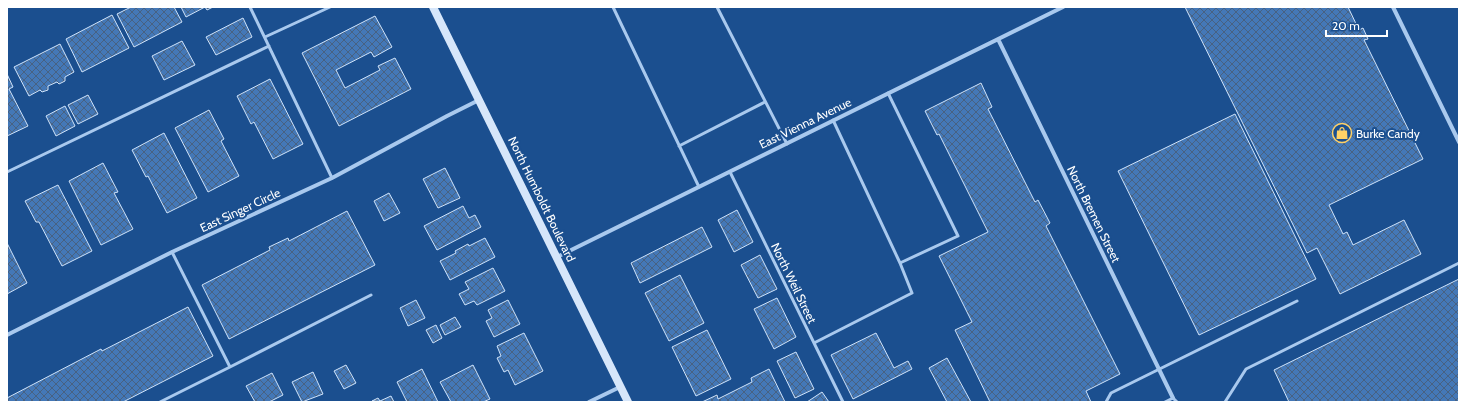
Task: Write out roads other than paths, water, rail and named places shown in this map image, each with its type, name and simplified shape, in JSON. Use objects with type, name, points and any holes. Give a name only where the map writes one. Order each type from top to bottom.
[{"type":"main road","name":"North Humboldt Boulevard","points":[[433,7],[628,402]]},
{"type":"street","name":"East Vienna Avenue","points":[[557,257],[1063,7]]},
{"type":"street","points":[[1393,7],[1459,142]]},
{"type":"street","name":"North Bremen Street","points":[[998,39],[1173,398]]},
{"type":"street","name":"East Singer Circle","points":[[7,335],[172,252],[332,178],[479,100]]},
{"type":"street","points":[[589,402],[620,386]]},
{"type":"lane","points":[[250,7],[332,178]]},
{"type":"lane","points":[[265,37],[330,7]]},
{"type":"lane","points":[[613,7],[699,187]]},
{"type":"lane","points":[[717,7],[787,144]]},
{"type":"lane","points":[[7,172],[269,46]]},
{"type":"lane","points":[[888,93],[958,236],[900,264]]},
{"type":"lane","points":[[679,146],[766,102]]},
{"type":"lane","points":[[814,343],[912,294],[900,264],[833,120]]},
{"type":"lane","name":"North Weil Street","points":[[730,172],[843,402]]},
{"type":"lane","points":[[172,252],[230,366]]},
{"type":"lane","points":[[1225,402],[1246,369],[1459,263]]},
{"type":"lane","points":[[160,402],[371,295]]},
{"type":"lane","points":[[1106,402],[1111,393],[1297,301]]},
{"type":"lane","points":[[1165,402],[1173,398],[1176,402]]},
{"type":"place","name":"Burke Candy","points":[[1342,133]]}]
